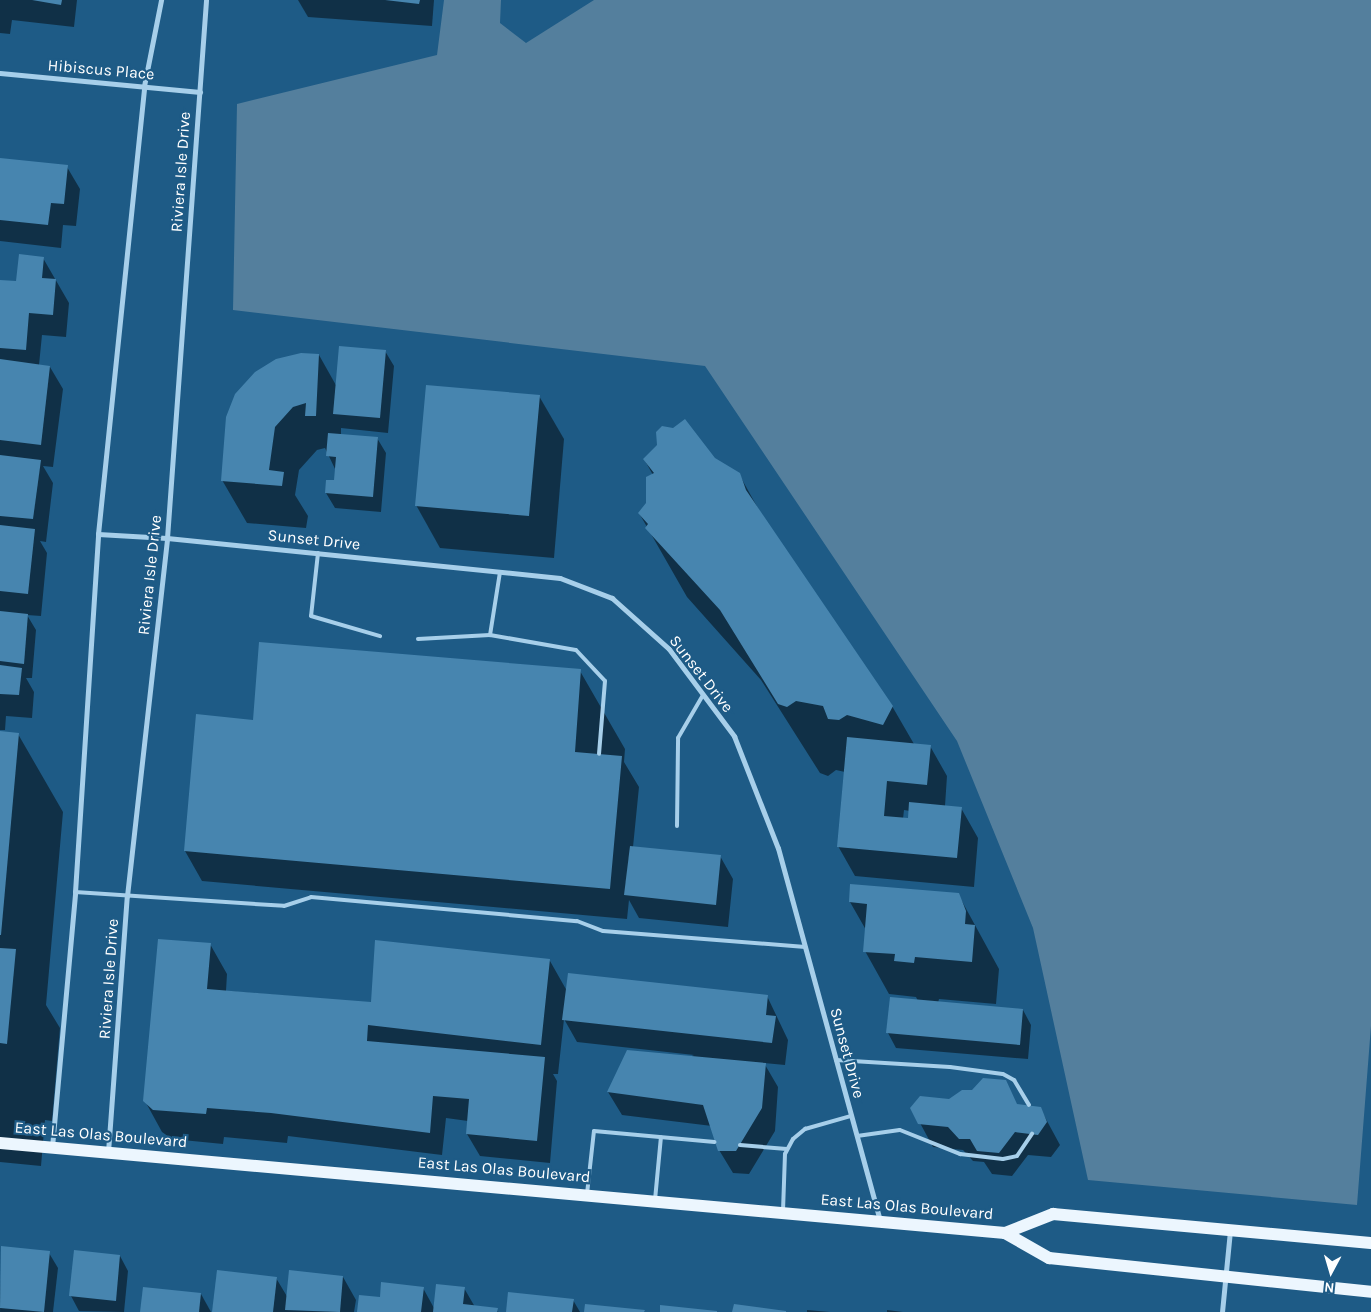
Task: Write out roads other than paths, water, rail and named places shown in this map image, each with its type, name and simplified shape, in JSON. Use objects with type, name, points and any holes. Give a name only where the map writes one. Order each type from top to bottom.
[{"type":"main road","name":"East Las Olas Boulevard","points":[[0,1143],[655,1200],[1005,1233],[1049,1258],[1371,1292]]},
{"type":"main road","name":"East Las Olas Boulevard","points":[[1005,1233],[1053,1214],[1371,1243]]},
{"type":"street","points":[[52,1148],[75,892],[98,534],[144,86],[161,0]]},
{"type":"street","name":"Riviera Isle Drive","points":[[108,1152],[127,896],[167,538],[206,0]]},
{"type":"street","name":"Hibiscus Place","points":[[0,73],[200,92]]},
{"type":"street","name":"Sunset Drive","points":[[98,534],[167,538],[560,578],[612,598],[669,649],[734,736],[778,848],[880,1221]]},
{"type":"street","points":[[1222,1312],[1230,1231]]},
{"type":"lane","points":[[318,554],[310,616],[380,636]]},
{"type":"lane","points":[[490,635],[500,572]]},
{"type":"lane","points":[[418,639],[490,635],[576,650],[605,681],[599,754]]},
{"type":"lane","points":[[677,826],[678,738],[703,695]]},
{"type":"lane","points":[[75,892],[284,906],[311,897],[577,921],[603,931],[805,947]]},
{"type":"lane","points":[[836,1060],[950,1067],[1003,1074],[1014,1080],[1030,1105]]},
{"type":"lane","points":[[783,1212],[787,1149],[793,1139],[805,1129],[851,1116]]},
{"type":"lane","points":[[857,1136],[900,1130],[960,1154],[1003,1159],[1017,1156],[1032,1134]]},
{"type":"lane","points":[[587,1194],[594,1131],[715,1142]]},
{"type":"lane","points":[[655,1200],[661,1137]]},
{"type":"lane","points":[[740,1145],[787,1149]]},
{"type":"water","points":[[444,0],[501,0],[500,23],[526,43],[594,0],[1371,0],[1371,1026],[1357,1205],[1088,1180],[1033,928],[957,741],[705,366],[233,310],[237,104],[437,55]]}]
